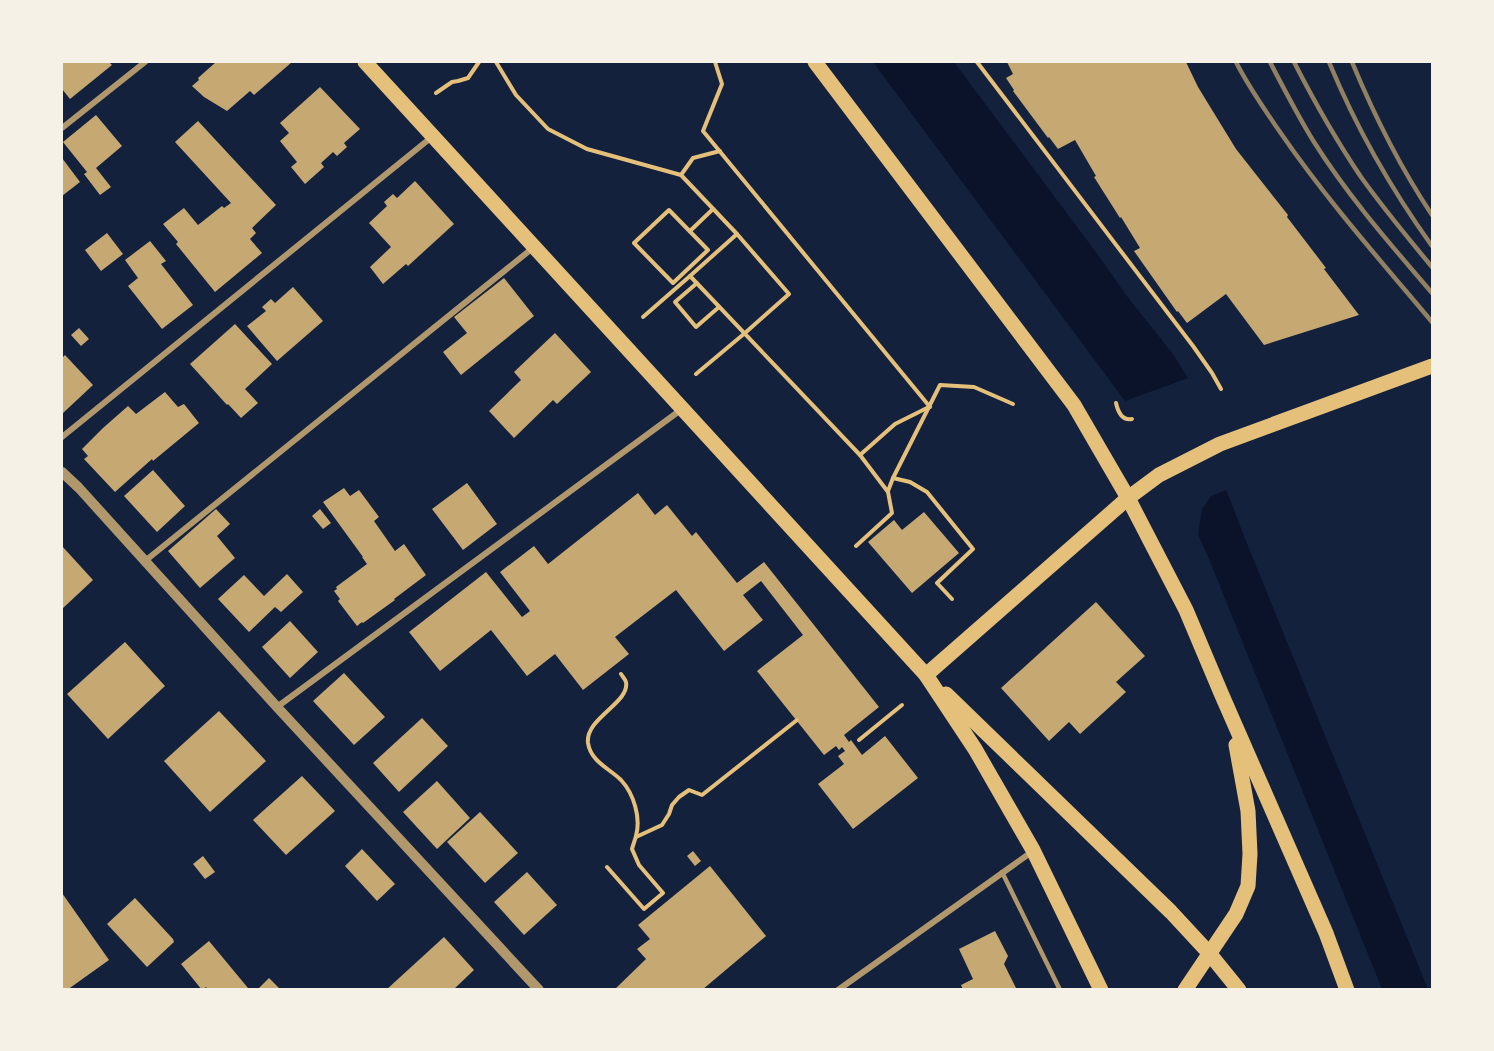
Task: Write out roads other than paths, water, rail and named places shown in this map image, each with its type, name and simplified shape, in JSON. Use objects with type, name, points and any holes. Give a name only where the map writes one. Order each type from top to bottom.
[{"type":"main road","points":[[365,62],[926,675],[1171,912],[1239,990]]},
{"type":"main road","points":[[815,62],[1074,405],[1128,498],[1186,610],[1326,933],[1347,990]]},
{"type":"main road","points":[[926,675],[1128,498],[1160,475],[1220,444],[1432,366]]},
{"type":"main road","points":[[926,675],[975,749],[1033,850],[1101,990]]},
{"type":"main road","points":[[1185,990],[1230,924],[1248,886],[1250,841],[1248,811],[1236,743],[1221,693]]},
{"type":"street","points":[[62,128],[145,62]]},
{"type":"street","points":[[62,438],[433,136]]},
{"type":"street","points":[[146,561],[534,247]]},
{"type":"street","points":[[277,707],[683,408]]},
{"type":"street","points":[[62,472],[539,990]]},
{"type":"street","points":[[838,990],[1033,850]]},
{"type":"lane","points":[[1002,872],[1060,990]]},
{"type":"water","points":[[873,62],[954,62],[1126,295],[1173,354],[1188,378],[1244,536],[1428,989],[1382,989],[1207,554],[1125,401]]},
{"type":"railway","points":[[1236,62],[1262,106],[1316,181],[1432,322]]},
{"type":"railway","points":[[1270,62],[1302,122],[1341,182],[1432,293]]},
{"type":"railway","points":[[1294,62],[1361,177],[1432,267]]},
{"type":"railway","points":[[1329,62],[1375,157],[1432,246]]},
{"type":"railway","points":[[1352,62],[1388,140],[1432,215]]}]
